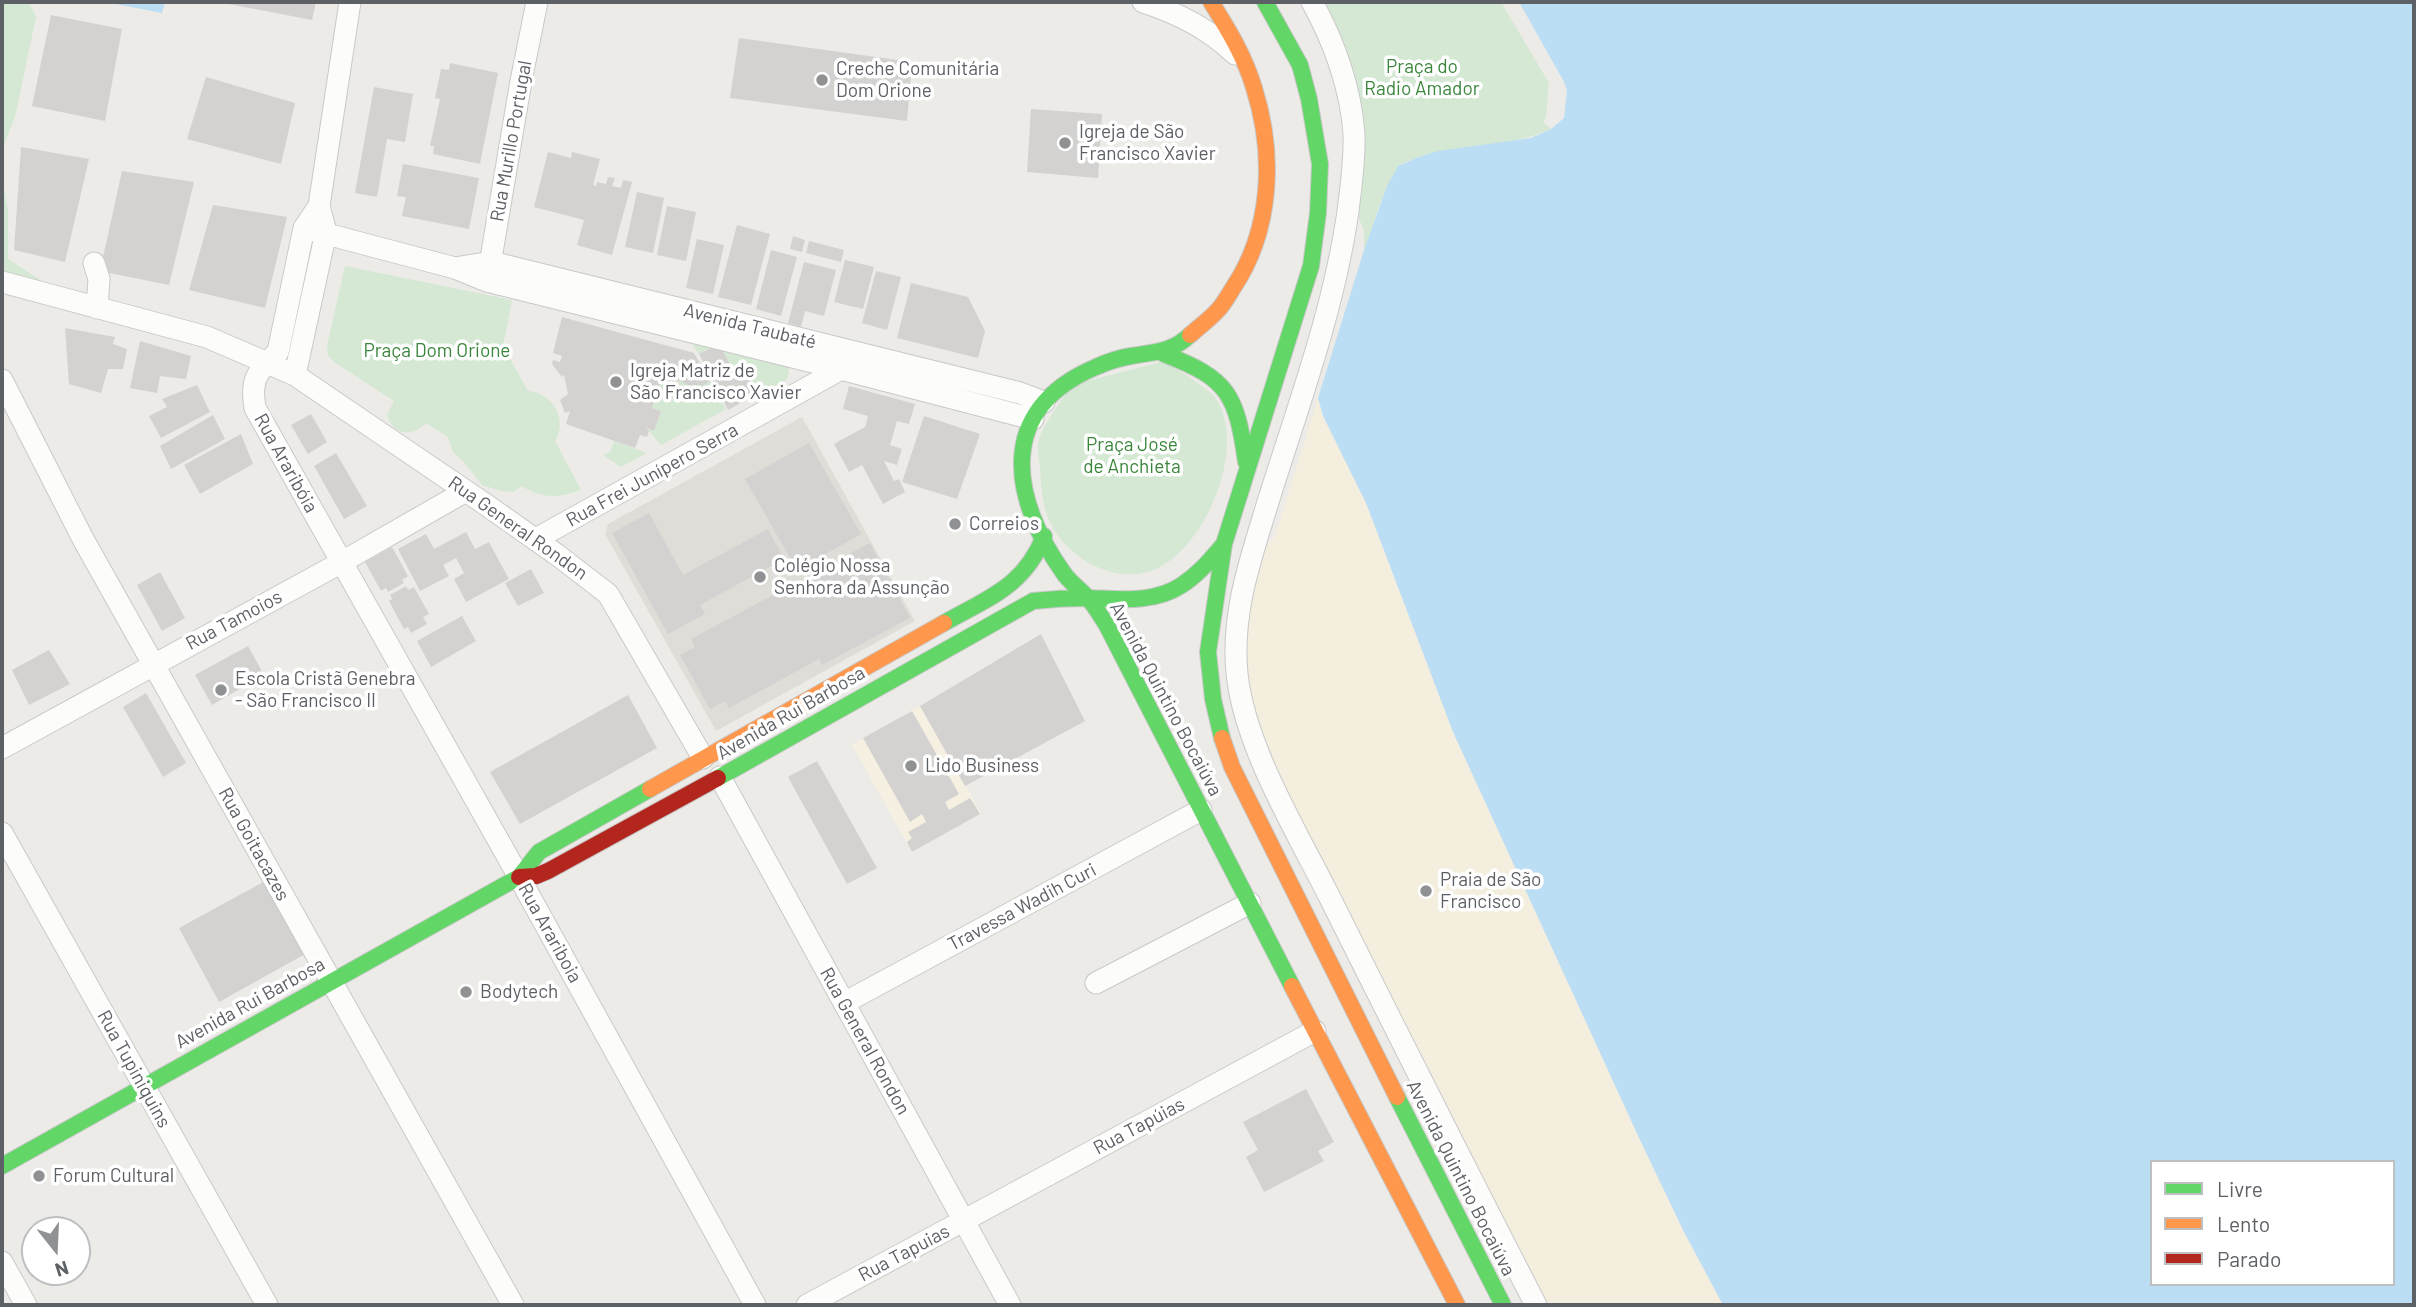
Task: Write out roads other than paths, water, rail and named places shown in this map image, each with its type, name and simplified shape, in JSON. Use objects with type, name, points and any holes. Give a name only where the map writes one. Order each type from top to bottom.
[{"type":"main road","points":[[1164,354],[1184,342],[1217,313],[1248,268],[1260,238],[1266,201],[1266,139],[1260,101],[1246,64],[1211,2]]},
{"type":"main road","name":"Avenida Quintino Bocaiúva","points":[[1265,2],[1300,65],[1315,126],[1320,164],[1318,213],[1311,266],[1224,544],[1208,652],[1213,699],[1219,730],[1232,767],[1503,1305]]},
{"type":"main road","points":[[1038,410],[1059,388],[1082,373],[1124,357],[1164,354],[1194,364],[1221,381],[1235,404],[1247,467]]},
{"type":"main road","name":"Avenida Quintino Bocaiúva","points":[[1038,410],[1023,451],[1022,477],[1028,502],[1065,574],[1107,624],[1457,1305]]},
{"type":"main road","name":"Avenida Rui Barbosa","points":[[2,1166],[519,877],[539,852],[1000,591],[1035,561],[1044,536]]},
{"type":"main road","points":[[1087,597],[1134,600],[1154,598],[1174,591],[1210,563],[1224,544]]},
{"type":"main road","name":"Avenida Rui Barbosa","points":[[519,877],[536,876],[548,871],[1033,601],[1070,596],[1087,597]]},
{"type":"street","points":[[295,375],[326,232],[319,206],[350,2]]},
{"type":"street","name":"Rua Murillo Portugal","points":[[489,272],[537,2]]},
{"type":"street","points":[[1143,2],[1192,21],[1222,41],[1246,64]]},
{"type":"street","points":[[1312,2],[1327,33],[1347,91],[1354,132],[1354,166],[1342,251],[1320,335],[1245,574],[1236,631],[1237,674],[1247,726],[1276,790],[1424,1088],[1536,1305]]},
{"type":"street","points":[[304,228],[319,206]]},
{"type":"street","name":"Avenida Taubaté","points":[[304,228],[455,268],[489,272],[1020,393],[1038,410]]},
{"type":"street","name":"Rua Araribóia","points":[[304,228],[278,352],[266,363],[252,389],[255,408],[342,562]]},
{"type":"street","name":"Avenida Taubaté","points":[[489,272],[841,369],[1038,410]]},
{"type":"street","name":"Rua General Rondon","points":[[2,282],[207,337],[295,375],[466,491],[536,539],[608,594],[703,758]]},
{"type":"street","name":"Rua Frei Junípero Serra","points":[[536,539],[841,369]]},
{"type":"street","name":"Rua Goitacazes","points":[[2,380],[83,539],[513,1305]]},
{"type":"street","name":"Rua Tamoios","points":[[2,748],[466,491]]},
{"type":"street","name":"Rua Arariboia","points":[[342,562],[755,1305]]},
{"type":"street","name":"Rua General Rondon","points":[[720,777],[1010,1305]]},
{"type":"street","name":"Travessa Wadih Curi","points":[[844,1003],[1201,810]]},
{"type":"street","name":"Rua Tupiniquins","points":[[2,833],[267,1305]]},
{"type":"street","points":[[1096,983],[1250,903]]},
{"type":"street","name":"Rua Tapúias","points":[[964,1221],[1315,1031]]},
{"type":"street","name":"Rua Tapuias","points":[[807,1305],[964,1221]]},
{"type":"street","points":[[2,1262],[26,1305]]},
{"type":"water","points":[[106,2],[165,2],[162,13]]},
{"type":"water","points":[[1519,2],[2414,2],[2414,1305],[1723,1305],[1640,1140],[1453,732],[1366,503],[1323,416],[1318,398],[1364,250],[1387,186],[1398,166],[1438,151],[1531,138],[1551,129],[1564,118],[1567,90]]},
{"type":"place","name":"Creche Comunitária Dom Orione","points":[[822,80]]},
{"type":"place","name":"Igreja de São Francisco Xavier","points":[[1065,143]]},
{"type":"place","name":"Igreja Matriz de São Francisco Xavier","points":[[616,382]]},
{"type":"place","name":"Correios","points":[[955,524]]},
{"type":"place","name":"Colégio Nossa Senhora da Assunção","points":[[760,577]]},
{"type":"place","name":"Escola Cristã Genebra - São Francisco II","points":[[221,690]]},
{"type":"place","name":"Lido Business","points":[[911,766]]},
{"type":"place","name":"Praia de São Francisco","points":[[1426,891]]},
{"type":"place","name":"Bodytech","points":[[466,992]]},
{"type":"place","name":"Forum Cultural","points":[[39,1176]]},
{"type":"park label","name":"Praça do Radio Amador","points":[[1422,78]]},
{"type":"park label","name":"Praça Dom Orione","points":[[437,351]]},
{"type":"park label","name":"Praça José de Anchieta","points":[[1132,456]]}]
